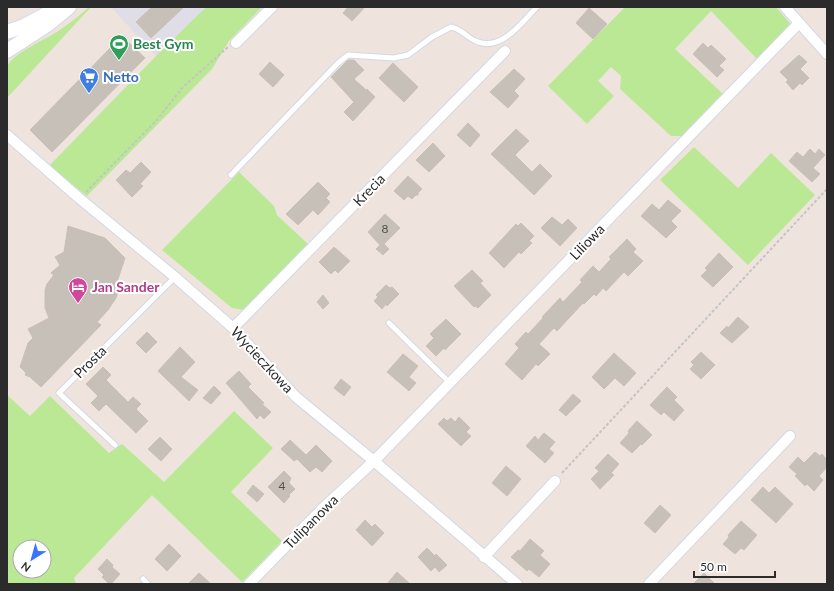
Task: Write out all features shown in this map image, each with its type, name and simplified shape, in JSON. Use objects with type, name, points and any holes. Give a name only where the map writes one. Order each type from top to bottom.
[{"type":"main road","points":[[7,32],[24,26],[60,7]]},
{"type":"main road","points":[[7,51],[47,25],[69,7]]},
{"type":"street","points":[[236,43],[272,7]]},
{"type":"street","points":[[785,7],[827,54]]},
{"type":"street","name":"Liliowa","points":[[374,461],[799,23]]},
{"type":"street","name":"Krecia","points":[[233,328],[504,51]]},
{"type":"street","name":"Wycieczkowa","points":[[7,135],[233,328],[296,398],[374,461],[517,584]]},
{"type":"street","points":[[649,584],[790,436]]},
{"type":"street","name":"Tulipanowa","points":[[254,582],[322,509],[374,461]]},
{"type":"street","points":[[484,557],[555,481]]},
{"type":"lane","points":[[231,175],[338,63],[348,55],[394,58],[408,56],[432,37],[451,27],[458,28],[478,42],[489,44],[501,40],[512,32],[537,7]]},
{"type":"lane","name":"Prosta","points":[[115,445],[59,393],[175,277]]},
{"type":"lane","points":[[389,323],[450,383]]},
{"type":"lane","points":[[142,579],[148,584]]},
{"type":"path","points":[[79,198],[156,121],[183,87],[225,49],[236,43]]},
{"type":"path","points":[[555,481],[827,189]]},
{"type":"shaded area","points":[[111,7],[206,7],[156,56]]},
{"type":"green space","points":[[91,7],[7,98],[7,66],[11,60],[58,31]]},
{"type":"green space","points":[[206,7],[262,7],[229,41],[212,69],[87,196],[49,166],[156,56]]},
{"type":"green space","points":[[625,7],[776,7],[791,25],[757,59],[711,11],[675,49],[723,94],[683,136],[671,136],[620,89],[621,76],[611,67],[598,81],[614,96],[587,124],[548,86]]},
{"type":"green space","points":[[694,147],[738,188],[771,153],[815,195],[748,265],[660,180]]},
{"type":"green space","points":[[239,172],[274,206],[277,215],[308,244],[244,310],[232,308],[162,250]]},
{"type":"green space","points":[[7,395],[30,416],[50,396],[109,453],[122,444],[164,482],[234,411],[273,448],[231,492],[282,541],[242,582],[152,495],[74,578],[76,584],[7,584]]},
{"type":"building","points":[[152,7],[184,7],[151,38],[136,22]]},
{"type":"building","points":[[348,7],[365,7],[352,21],[343,13]]},
{"type":"building","points":[[589,8],[607,24],[593,39],[576,23]]},
{"type":"building","points":[[122,36],[145,58],[52,152],[30,130]]},
{"type":"building","points":[[703,43],[708,48],[711,45],[726,59],[719,66],[724,70],[717,77],[693,54]]},
{"type":"building","points":[[799,55],[807,62],[800,69],[809,78],[802,85],[800,83],[793,90],[786,82],[788,80],[780,72]]},
{"type":"building","points":[[348,60],[354,60],[364,70],[354,79],[375,97],[353,121],[344,112],[354,102],[331,77]]},
{"type":"building","points":[[270,62],[284,75],[273,87],[259,74]]},
{"type":"building","points":[[393,63],[418,87],[404,102],[379,78]]},
{"type":"building","points":[[514,69],[525,79],[514,91],[519,96],[508,108],[490,92]]},
{"type":"building","points":[[468,123],[480,135],[470,147],[457,135]]},
{"type":"building","points":[[516,129],[529,141],[515,155],[532,172],[540,164],[552,176],[534,195],[491,154]]},
{"type":"building","points":[[433,143],[445,156],[429,172],[416,160]]},
{"type":"building","points":[[810,149],[815,154],[819,149],[825,155],[813,168],[820,174],[812,182],[789,161],[797,152],[803,157]]},
{"type":"building","points":[[141,162],[151,172],[140,184],[143,186],[132,197],[116,180],[126,170],[130,173]]},
{"type":"building","points":[[408,176],[422,189],[418,195],[412,199],[408,196],[404,200],[394,191]]},
{"type":"building","points":[[318,182],[330,194],[326,198],[330,202],[318,215],[313,210],[298,225],[286,214]]},
{"type":"building","points":[[668,200],[681,211],[671,221],[677,227],[666,238],[641,216],[652,204],[659,210]]},
{"type":"building","points":[[385,214],[400,228],[384,244],[389,249],[383,255],[376,249],[380,245],[368,232]]},
{"type":"building","points":[[552,217],[562,225],[568,219],[577,228],[560,246],[541,228]]},
{"type":"building","points":[[521,223],[534,236],[529,241],[532,243],[521,254],[519,252],[504,268],[489,253],[516,224],[518,226]]},
{"type":"building","name":"Jan Sander","points":[[68,226],[105,238],[125,258],[116,285],[120,286],[116,298],[97,322],[101,325],[41,387],[30,377],[25,375],[26,373],[20,367],[28,343],[33,338],[28,329],[49,318],[45,308],[45,290],[47,284],[54,275],[51,273],[60,265],[55,257],[64,252]]},
{"type":"building","points":[[627,239],[636,249],[633,252],[643,261],[628,276],[624,272],[606,291],[603,288],[596,296],[594,294],[584,304],[583,303],[557,331],[554,328],[539,344],[550,354],[538,366],[536,364],[522,380],[505,364],[519,348],[515,344],[526,332],[528,334],[560,298],[563,302],[582,282],[580,280],[593,266],[599,272],[611,259],[609,257]]},
{"type":"building","points":[[334,247],[350,261],[338,273],[335,270],[331,274],[319,262]]},
{"type":"building","points":[[719,253],[733,267],[713,287],[701,276],[707,270],[705,268]]},
{"type":"building","points":[[472,270],[483,281],[480,283],[491,295],[478,308],[475,306],[474,307],[454,286]]},
{"type":"building","points":[[386,285],[390,288],[392,287],[399,294],[382,309],[374,301],[378,297],[376,295]]},
{"type":"building","points":[[323,295],[329,303],[323,309],[317,302]]},
{"type":"building","points":[[738,317],[749,327],[732,343],[720,333],[727,326],[728,328]]},
{"type":"building","points":[[446,319],[461,334],[445,350],[444,348],[436,356],[426,346],[434,338],[430,334]]},
{"type":"building","points":[[147,332],[157,342],[146,353],[136,343]]},
{"type":"building","points":[[180,347],[195,362],[181,377],[198,390],[189,401],[158,371]]},
{"type":"building","points":[[701,352],[715,365],[701,379],[690,369],[694,365],[691,362]]},
{"type":"building","points":[[614,353],[636,373],[624,386],[615,378],[604,389],[592,377]]},
{"type":"building","points":[[403,354],[418,366],[409,377],[416,383],[409,391],[387,372]]},
{"type":"building","points":[[103,367],[111,375],[106,380],[128,402],[133,397],[141,404],[136,409],[148,421],[136,433],[106,404],[99,411],[91,403],[98,396],[86,384]]},
{"type":"building","points":[[239,371],[251,384],[248,387],[264,403],[262,404],[271,412],[264,419],[260,415],[257,419],[226,383]]},
{"type":"building","points":[[341,379],[351,387],[344,396],[334,388]]},
{"type":"building","points":[[214,386],[221,393],[211,404],[203,398]]},
{"type":"building","points":[[667,387],[677,397],[674,400],[684,410],[674,421],[664,412],[661,415],[650,405]]},
{"type":"building","points":[[573,394],[581,401],[566,416],[559,410]]},
{"type":"building","points":[[459,417],[470,428],[466,432],[471,436],[461,446],[438,424],[444,418],[447,421],[451,418],[455,422]]},
{"type":"building","points":[[637,421],[652,435],[632,453],[620,443]]},
{"type":"building","points":[[544,433],[555,442],[549,449],[554,453],[545,463],[526,446],[535,436],[538,440]]},
{"type":"building","points":[[160,437],[172,449],[161,461],[148,449]]},
{"type":"building","points":[[290,440],[306,455],[316,445],[332,461],[322,472],[316,467],[310,472],[297,459],[294,461],[281,449]]},
{"type":"building","points":[[815,452],[820,456],[822,454],[827,460],[827,467],[819,476],[823,480],[814,491],[807,484],[805,486],[795,476],[797,474],[789,467],[798,457],[804,463]]},
{"type":"building","points":[[608,454],[619,464],[611,473],[614,475],[600,489],[591,479],[599,471],[595,468]]},
{"type":"building","points":[[506,466],[521,479],[507,496],[492,483]]},
{"type":"building","points":[[284,471],[291,478],[289,483],[295,489],[284,503],[268,487]]},
{"type":"building","points":[[253,485],[264,494],[257,502],[247,493]]},
{"type":"building","points":[[763,487],[769,493],[775,487],[793,504],[776,523],[751,500]]},
{"type":"building","points":[[660,505],[671,515],[655,533],[644,523]]},
{"type":"building","points":[[365,520],[372,527],[375,524],[384,533],[372,546],[356,530]]},
{"type":"building","points":[[741,521],[757,535],[744,550],[741,548],[735,554],[723,544],[729,537],[728,535]]},
{"type":"building","points":[[530,539],[544,551],[540,555],[550,564],[539,577],[529,569],[527,571],[511,557],[518,550],[520,551]]},
{"type":"building","points":[[169,544],[181,556],[167,571],[155,559]]},
{"type":"building","points":[[427,548],[435,556],[436,554],[447,565],[439,572],[435,567],[431,571],[418,557]]},
{"type":"building","points":[[107,559],[113,565],[112,567],[120,574],[111,584],[109,584],[102,577],[104,575],[98,569]]},
{"type":"building","points":[[397,572],[410,584],[387,584]]},
{"type":"building","points":[[199,573],[211,584],[188,584]]},
{"type":"building","points":[[704,573],[715,584],[693,584]]},
{"type":"place","name":"Best Gym","points":[[119,61]]},
{"type":"place","name":"Netto","points":[[89,94]]},
{"type":"place","name":"Jan Sander","points":[[78,304]]}]
